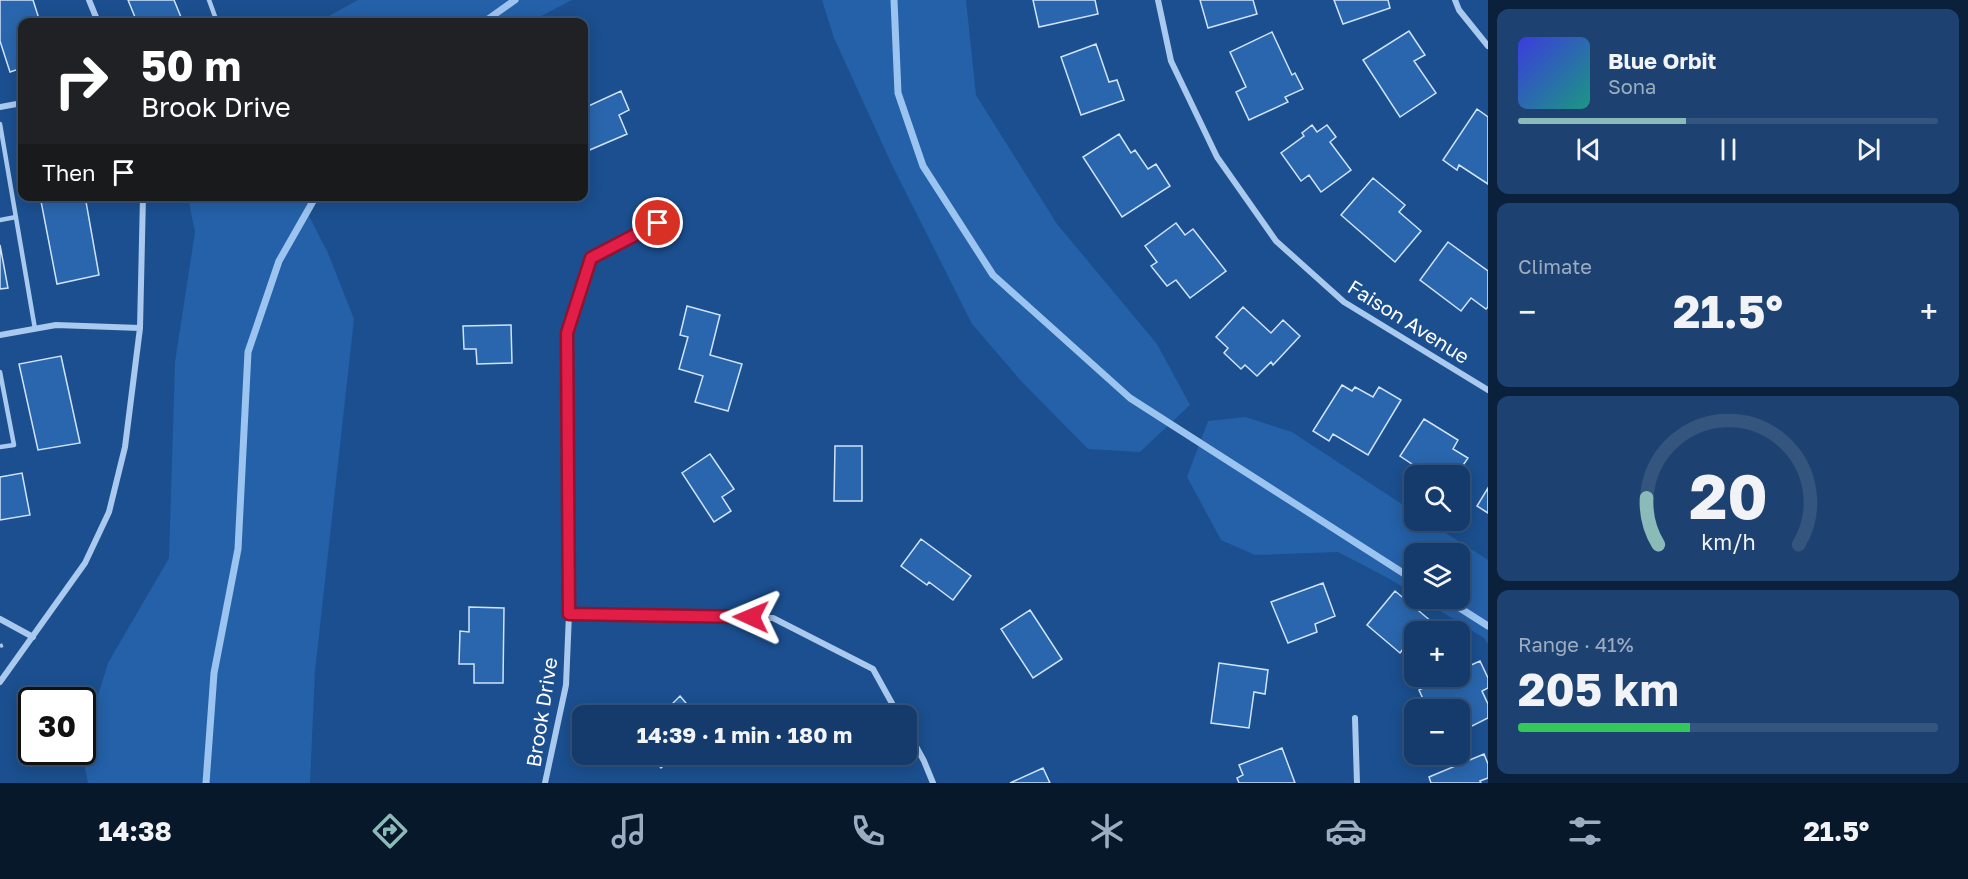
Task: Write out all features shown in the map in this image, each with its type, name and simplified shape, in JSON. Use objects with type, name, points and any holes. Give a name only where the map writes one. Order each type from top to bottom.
[{"type":"street","points":[[89,0],[96,18]]},
{"type":"street","name":"Faison Avenue","points":[[1158,0],[1171,61],[1217,157],[1276,241],[1344,303],[1488,390]]},
{"type":"street","points":[[1455,0],[1459,10],[1488,46]]},
{"type":"street","points":[[0,107],[18,104]]},
{"type":"street","points":[[0,682],[85,563],[109,512],[125,447],[140,328],[143,201]]},
{"type":"street","name":"Brook Drive","points":[[545,783],[566,686],[569,614],[567,333],[591,258],[658,223]]},
{"type":"street","points":[[0,335],[56,325],[140,328]]},
{"type":"street","points":[[569,614],[773,618],[873,669],[893,705]]},
{"type":"street","points":[[0,619],[33,637]]},
{"type":"street","points":[[1355,718],[1357,783]]},
{"type":"street","points":[[917,748],[933,783]]},
{"type":"lane","points":[[209,0],[216,18]]},
{"type":"lane","points":[[0,124],[35,329]]},
{"type":"lane","points":[[0,220],[16,217]]},
{"type":"lane","points":[[0,372],[14,445],[0,447]]},
{"type":"path","points":[[0,646],[6,644]]},
{"type":"shaded area","points":[[358,0],[572,0],[538,18],[325,18]]},
{"type":"shaded area","points":[[822,0],[966,0],[976,95],[1057,224],[1157,344],[1190,405],[1140,452],[1088,449],[1022,382],[972,324],[892,165],[834,38]]},
{"type":"shaded area","points":[[189,201],[314,201],[307,212],[328,253],[354,319],[315,671],[310,783],[88,783],[85,765],[96,765],[96,701],[108,663],[169,558],[175,362],[195,232]]},
{"type":"shaded area","points":[[1245,417],[1292,432],[1404,505],[1404,531],[1443,531],[1461,543],[1404,543],[1404,588],[1338,552],[1255,555],[1221,540],[1187,477],[1208,421]]},
{"type":"shaded area","points":[[1470,548],[1488,560],[1488,644],[1484,638],[1470,629],[1470,621],[1457,621],[1437,609],[1470,609]]},
{"type":"building","points":[[0,0],[33,0],[39,18],[18,18],[18,69],[10,72],[0,41]]},
{"type":"building","points":[[128,0],[174,0],[181,18],[135,18]]},
{"type":"building","points":[[1033,0],[1095,0],[1098,14],[1039,27]]},
{"type":"building","points":[[1200,0],[1253,0],[1257,14],[1208,28]]},
{"type":"building","points":[[1334,0],[1388,0],[1390,8],[1343,24]]},
{"type":"building","points":[[1409,31],[1425,55],[1414,61],[1436,93],[1400,117],[1363,60]]},
{"type":"building","points":[[1272,32],[1292,75],[1295,73],[1303,89],[1285,97],[1288,102],[1249,120],[1236,92],[1246,87],[1230,52]]},
{"type":"building","points":[[1096,44],[1109,82],[1117,80],[1124,100],[1081,115],[1061,57]]},
{"type":"building","points":[[621,91],[629,110],[619,115],[627,134],[588,151],[588,106]]},
{"type":"building","points":[[1477,109],[1488,117],[1488,184],[1459,165],[1457,170],[1443,160]]},
{"type":"building","points":[[1312,125],[1317,132],[1327,125],[1336,137],[1330,142],[1351,170],[1321,192],[1309,175],[1301,181],[1281,153],[1304,136],[1302,133]]},
{"type":"building","points":[[1119,134],[1131,153],[1135,150],[1148,169],[1156,164],[1170,186],[1122,217],[1083,157]]},
{"type":"building","points":[[1373,178],[1405,205],[1399,212],[1421,231],[1395,262],[1341,215]]},
{"type":"building","points":[[41,201],[86,201],[99,275],[57,284]]},
{"type":"building","points":[[1176,223],[1185,235],[1193,229],[1226,271],[1190,298],[1176,280],[1167,286],[1151,266],[1157,262],[1145,246]]},
{"type":"building","points":[[1448,242],[1488,271],[1488,307],[1486,309],[1471,298],[1461,311],[1420,280]]},
{"type":"building","points":[[0,245],[8,288],[0,289]]},
{"type":"building","points":[[687,306],[720,315],[710,355],[742,364],[728,411],[695,402],[703,376],[679,369],[688,337],[680,335]]},
{"type":"building","points":[[1243,307],[1271,333],[1283,320],[1300,336],[1273,365],[1271,362],[1257,376],[1245,365],[1241,369],[1224,353],[1228,348],[1216,337]]},
{"type":"building","points":[[511,325],[512,363],[477,364],[476,349],[464,349],[463,326]]},
{"type":"building","points":[[61,356],[80,443],[38,450],[19,364]]},
{"type":"building","points":[[1342,385],[1352,391],[1355,387],[1373,397],[1379,387],[1401,400],[1368,455],[1333,434],[1329,441],[1313,431]]},
{"type":"building","points":[[1424,419],[1458,440],[1453,449],[1468,458],[1463,465],[1414,465],[1400,456]]},
{"type":"building","points":[[835,446],[862,446],[862,501],[834,501]]},
{"type":"building","points":[[710,454],[734,489],[722,497],[731,511],[714,522],[682,473]]},
{"type":"building","points":[[22,473],[30,515],[0,520],[0,477]]},
{"type":"building","points":[[1488,488],[1488,513],[1477,506]]},
{"type":"building","points":[[921,539],[971,576],[953,600],[929,582],[927,585],[901,566]]},
{"type":"building","points":[[1323,583],[1335,616],[1315,624],[1317,632],[1288,643],[1271,602]]},
{"type":"building","points":[[1395,591],[1404,599],[1404,609],[1416,609],[1431,621],[1404,621],[1404,648],[1400,653],[1367,625]]},
{"type":"building","points":[[469,607],[504,608],[503,683],[474,683],[474,664],[459,664],[460,631],[469,632]]},
{"type":"building","points":[[1030,610],[1062,659],[1033,678],[1001,629]]},
{"type":"building","points":[[1480,661],[1488,678],[1488,688],[1482,691],[1488,704],[1488,718],[1470,727],[1470,699],[1423,699],[1419,690],[1425,687],[1470,687],[1470,666]]},
{"type":"building","points":[[1219,663],[1268,670],[1265,694],[1254,692],[1249,728],[1211,723]]},
{"type":"building","points":[[680,696],[688,705],[671,705]]},
{"type":"building","points":[[1282,748],[1295,783],[1239,783],[1237,778],[1243,775],[1239,765]]},
{"type":"building","points":[[1484,754],[1488,764],[1488,778],[1480,781],[1481,783],[1431,783],[1429,777],[1458,765],[1470,765],[1470,760]]},
{"type":"building","points":[[1043,768],[1050,783],[1010,783]]},
{"type":"waterway","points":[[490,18],[515,0]]},
{"type":"waterway","points":[[894,0],[898,93],[923,166],[993,275],[1130,398],[1404,574]]},
{"type":"waterway","points":[[206,783],[214,673],[238,549],[248,352],[279,261],[313,201]]},
{"type":"waterway","points":[[1461,609],[1488,626]]},
{"type":"route","points":[[658,223],[591,258],[567,333],[569,614],[751,617]]}]
